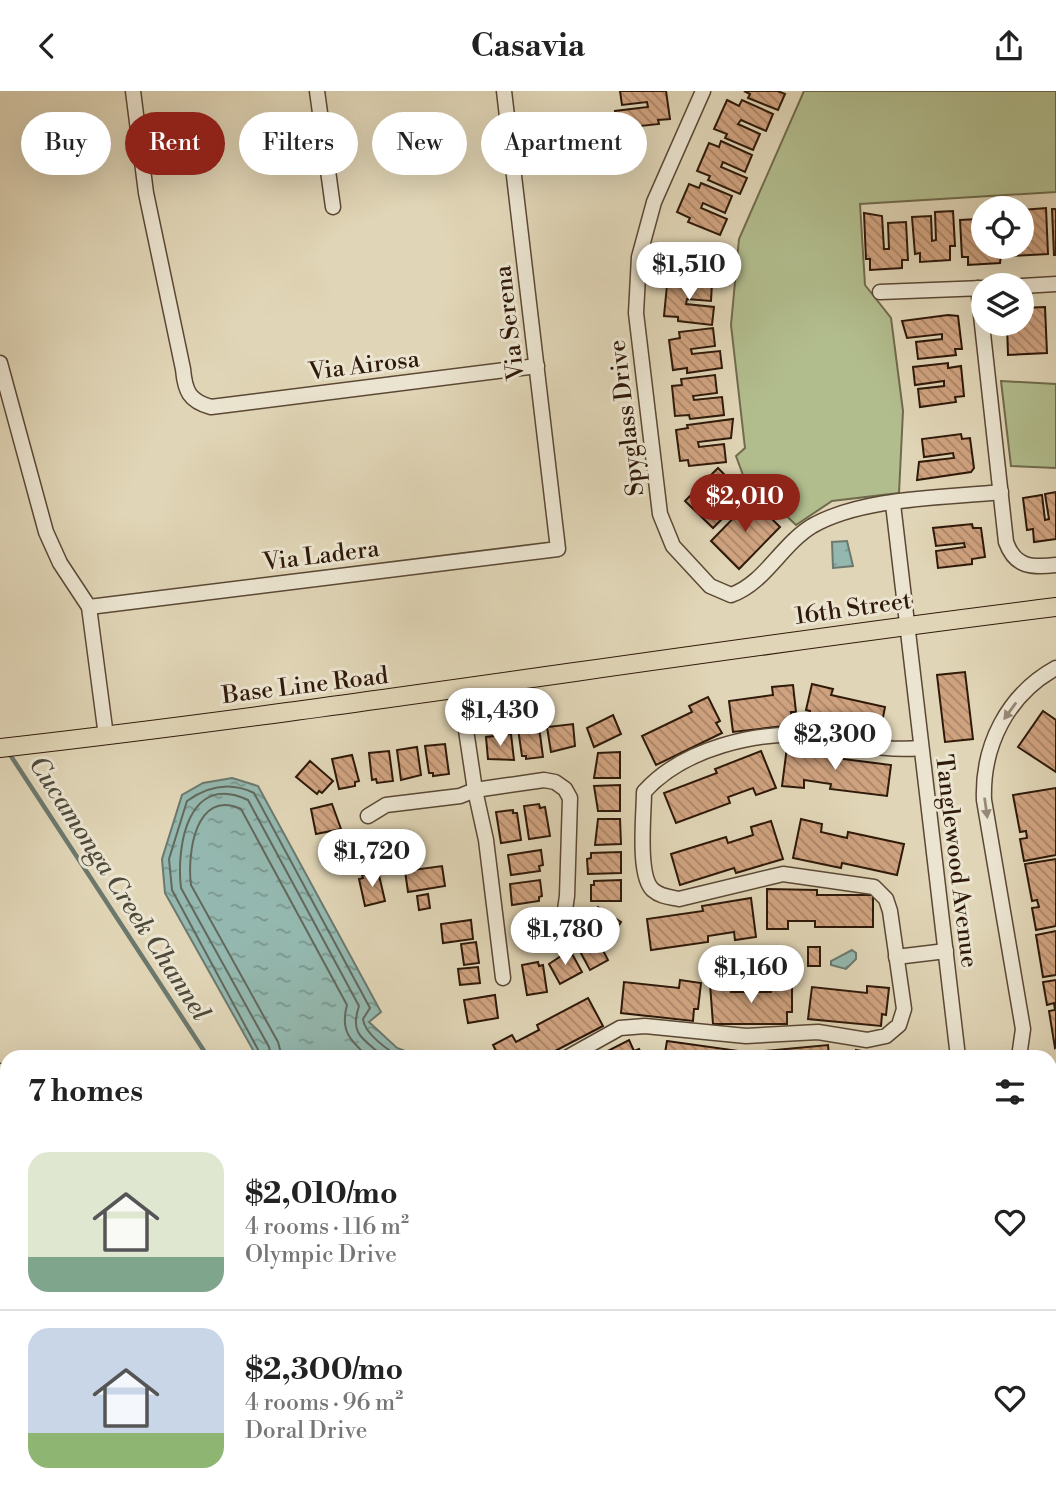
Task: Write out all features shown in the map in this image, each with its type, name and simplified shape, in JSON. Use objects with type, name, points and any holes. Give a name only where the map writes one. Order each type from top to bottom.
[{"type":"main road","name":"16th Street","points":[[656,659],[1056,607]]},
{"type":"main road","name":"Base Line Road","points":[[0,748],[460,690],[656,659]]},
{"type":"street","name":"Via Airosa","points":[[133,91],[146,193],[183,369],[185,391],[197,403],[211,407],[537,366]]},
{"type":"street","points":[[317,91],[333,207]]},
{"type":"street","name":"Via Serena","points":[[504,91],[558,549]]},
{"type":"street","name":"Spyglass Drive","points":[[703,91],[654,202],[639,257],[636,313],[660,514],[673,546],[710,586],[731,595],[748,589],[809,528],[841,511],[893,504]]},
{"type":"street","points":[[1034,285],[1056,284]]},
{"type":"street","points":[[880,292],[971,288]]},
{"type":"street","points":[[986,336],[1006,542],[1016,561],[1027,566],[1056,565]]},
{"type":"street","points":[[0,363],[46,532],[60,563],[89,607],[106,736]]},
{"type":"street","points":[[893,504],[1001,492]]},
{"type":"street","name":"Tanglewood Avenue","points":[[893,504],[957,1050]]},
{"type":"street","name":"Via Ladera","points":[[89,607],[558,549]]},
{"type":"street","points":[[1020,1050],[1023,1029],[984,800],[984,775],[991,741],[1008,712],[1032,684],[1056,668]]},
{"type":"street","points":[[460,690],[475,790],[486,840],[503,978]]},
{"type":"street","points":[[581,1050],[620,1028],[645,1026],[746,1036],[818,1032],[867,1041],[886,1036],[899,1025],[904,1009],[886,899],[874,887],[783,874],[679,899],[664,897],[652,889],[644,872],[644,792],[656,779],[681,764],[723,745],[789,736],[812,736],[891,751],[920,748]]},
{"type":"street","points":[[368,816],[386,805],[460,796],[475,790],[544,780],[555,782],[565,789],[570,798],[565,909],[557,922],[529,931]]},
{"type":"street","points":[[896,957],[946,951]]},
{"type":"green space","points":[[804,91],[1056,91],[1056,192],[860,204],[865,285],[891,318],[903,411],[899,493],[832,501],[796,525],[743,475],[736,456],[745,448],[731,325],[739,239]]},
{"type":"green space","points":[[1001,381],[1056,384],[1056,468],[1011,466]]},
{"type":"water","points":[[847,541],[853,566],[833,568],[832,542]]},
{"type":"water","points":[[232,778],[258,786],[381,1012],[369,1022],[402,1050],[253,1050],[165,893],[162,859],[182,795],[203,783]]},
{"type":"water","points":[[852,950],[856,953],[856,959],[846,969],[831,965],[831,961]]},
{"type":"building","points":[[620,91],[666,91],[670,119],[658,120],[659,124],[647,125],[647,112],[615,112],[648,107],[647,102],[622,105]]},
{"type":"building","points":[[744,91],[778,91],[785,94],[778,110],[748,98],[750,94]]},
{"type":"building","points":[[727,100],[739,106],[742,100],[773,114],[766,131],[741,120],[738,124],[760,134],[753,150],[725,138],[727,134],[714,129]]},
{"type":"building","points":[[721,141],[752,155],[745,172],[723,162],[721,167],[747,178],[740,194],[708,180],[710,176],[697,171],[709,143],[719,147]]},
{"type":"building","points":[[701,183],[732,196],[725,213],[703,203],[701,208],[727,219],[720,235],[688,222],[690,218],[677,212],[689,184],[699,188]]},
{"type":"building","points":[[1046,208],[1048,254],[1034,255],[1034,209]]},
{"type":"building","points":[[1052,209],[1056,209],[1056,255],[1054,255]]},
{"type":"building","points":[[953,211],[955,246],[950,246],[950,260],[920,262],[920,253],[915,254],[912,217],[931,216],[932,241],[936,240],[935,212]]},
{"type":"building","points":[[864,213],[882,216],[884,249],[889,249],[888,223],[906,222],[908,260],[902,260],[902,268],[870,270],[870,259],[866,259]]},
{"type":"building","points":[[971,219],[971,259],[1000,259],[1000,263],[968,265],[968,257],[962,257],[960,220]]},
{"type":"building","points":[[678,280],[712,283],[711,301],[687,299],[686,304],[714,307],[712,325],[678,321],[678,317],[664,316],[667,285],[678,286]]},
{"type":"building","points":[[1034,307],[1045,307],[1047,353],[1008,355],[1007,336],[1034,336]]},
{"type":"building","points":[[958,316],[962,349],[955,349],[956,355],[918,359],[916,342],[942,339],[942,334],[907,338],[902,321]]},
{"type":"building","points":[[713,328],[715,346],[691,349],[692,354],[720,351],[722,368],[687,373],[687,368],[673,370],[669,340],[680,338],[679,332]]},
{"type":"building","points":[[948,363],[948,368],[961,366],[964,396],[955,397],[956,402],[920,407],[918,389],[944,386],[944,381],[915,385],[913,367]]},
{"type":"building","points":[[715,375],[717,393],[693,396],[694,400],[722,397],[724,415],[690,419],[689,415],[675,416],[672,386],[682,385],[681,379]]},
{"type":"building","points":[[733,419],[731,438],[698,442],[699,447],[724,444],[726,462],[689,466],[688,460],[680,461],[676,430],[688,428],[687,425]]},
{"type":"building","points":[[961,434],[962,439],[970,438],[974,468],[971,472],[917,480],[919,462],[954,458],[953,453],[924,457],[922,439]]},
{"type":"building","points":[[718,468],[745,496],[713,528],[685,501]]},
{"type":"building","points":[[1056,492],[1056,539],[1034,542],[1033,529],[1027,530],[1023,498],[1042,495],[1045,520],[1049,519],[1045,494]]},
{"type":"building","points":[[752,499],[780,527],[739,569],[711,541]]},
{"type":"building","points":[[972,524],[973,528],[981,528],[985,557],[972,559],[972,564],[938,568],[936,551],[965,547],[964,543],[936,546],[933,528]]},
{"type":"building","points":[[965,672],[973,739],[945,742],[937,675]]},
{"type":"building","points":[[812,684],[833,689],[831,695],[885,707],[879,738],[808,723],[810,711],[806,710]]},
{"type":"building","points":[[793,685],[796,712],[791,712],[793,725],[733,732],[729,701],[773,695],[772,687]]},
{"type":"building","points":[[708,697],[720,721],[716,723],[722,733],[656,765],[642,736],[692,712],[689,706]]},
{"type":"building","points":[[1043,711],[1056,720],[1056,772],[1018,747]]},
{"type":"building","points":[[613,715],[621,734],[594,747],[587,728]]},
{"type":"building","points":[[573,724],[575,746],[551,752],[547,727]]},
{"type":"building","points":[[539,727],[543,757],[526,759],[526,756],[522,756],[518,729]]},
{"type":"building","points":[[511,734],[514,760],[488,759],[486,737]]},
{"type":"building","points":[[445,744],[449,774],[433,776],[433,773],[429,773],[425,746]]},
{"type":"building","points":[[417,747],[421,775],[401,780],[397,750]]},
{"type":"building","points":[[787,747],[836,753],[835,758],[891,765],[887,796],[830,789],[831,784],[804,780],[804,788],[782,786]]},
{"type":"building","points":[[389,751],[393,781],[377,783],[376,779],[372,780],[369,753]]},
{"type":"building","points":[[761,751],[776,788],[756,795],[753,788],[728,797],[730,803],[676,823],[664,793],[717,773],[715,769]]},
{"type":"building","points":[[620,752],[620,778],[594,778],[598,753]]},
{"type":"building","points":[[352,755],[359,781],[355,782],[355,786],[339,789],[332,759]]},
{"type":"building","points":[[310,761],[333,781],[322,793],[319,791],[317,794],[296,777]]},
{"type":"building","points":[[620,785],[620,811],[598,811],[594,786]]},
{"type":"building","points":[[1056,788],[1056,855],[1024,861],[1020,839],[1027,838],[1026,831],[1020,832],[1013,795]]},
{"type":"building","points":[[332,804],[341,829],[316,834],[311,809]]},
{"type":"building","points":[[539,804],[540,808],[545,807],[550,836],[529,839],[524,806]]},
{"type":"building","points":[[513,810],[513,813],[517,813],[521,840],[501,843],[496,812]]},
{"type":"building","points":[[598,819],[620,819],[621,844],[595,845]]},
{"type":"building","points":[[801,819],[822,824],[821,832],[847,838],[848,832],[904,844],[897,875],[842,863],[841,868],[793,858]]},
{"type":"building","points":[[771,821],[783,859],[736,873],[734,868],[680,885],[671,854],[726,837],[728,843],[753,835],[751,827]]},
{"type":"building","points":[[345,837],[364,854],[351,872],[330,858]]},
{"type":"building","points":[[541,850],[543,865],[539,866],[540,871],[511,875],[508,855]]},
{"type":"building","points":[[621,852],[621,873],[588,874],[587,859],[591,858],[591,853]]},
{"type":"building","points":[[1056,859],[1056,926],[1036,930],[1032,908],[1039,907],[1037,900],[1032,901],[1025,864]]},
{"type":"building","points":[[442,866],[445,886],[408,892],[405,871]]},
{"type":"building","points":[[378,871],[385,901],[365,906],[359,879],[363,878],[362,875]]},
{"type":"building","points":[[540,880],[542,896],[539,901],[512,905],[510,884]]},
{"type":"building","points":[[621,880],[621,901],[591,901],[591,885],[594,885],[594,881]]},
{"type":"building","points":[[767,889],[817,890],[817,895],[873,895],[873,927],[815,927],[815,921],[788,921],[788,929],[767,929]]},
{"type":"building","points":[[428,894],[430,908],[419,910],[417,896]]},
{"type":"building","points":[[751,898],[756,937],[735,940],[734,932],[708,936],[708,942],[651,950],[647,919],[703,911],[702,906]]},
{"type":"building","points":[[598,907],[621,922],[610,939],[584,923],[593,909],[596,911]]},
{"type":"building","points":[[471,920],[473,939],[443,943],[441,924]]},
{"type":"building","points":[[1056,931],[1056,975],[1043,977],[1036,935]]},
{"type":"building","points":[[594,933],[608,960],[590,970],[577,946],[581,944],[579,941]]},
{"type":"building","points":[[476,942],[479,963],[464,965],[461,944]]},
{"type":"building","points":[[808,947],[820,947],[820,966],[808,966]]},
{"type":"building","points":[[570,950],[582,972],[560,984],[549,964]]},
{"type":"building","points":[[538,962],[539,966],[543,965],[547,992],[527,995],[522,965]]},
{"type":"building","points":[[478,967],[480,983],[460,985],[458,969]]},
{"type":"building","points":[[680,980],[701,983],[698,1009],[694,1009],[693,1021],[621,1013],[624,982],[679,988]]},
{"type":"building","points":[[1056,980],[1055,1048],[1049,1011],[1055,1010],[1054,1003],[1047,1005],[1043,982]]},
{"type":"building","points":[[710,984],[731,984],[731,992],[771,992],[771,984],[792,984],[792,1012],[787,1012],[787,1024],[713,1024]]},
{"type":"building","points":[[867,986],[889,988],[886,1015],[882,1014],[881,1026],[808,1019],[812,987],[867,993]]},
{"type":"building","points":[[495,995],[498,1018],[468,1023],[464,1000]]},
{"type":"building","points":[[588,998],[603,1026],[557,1050],[496,1050],[493,1045],[512,1035],[516,1042],[539,1030],[537,1025]]},
{"type":"building","points":[[629,1040],[634,1050],[610,1050]]},
{"type":"building","points":[[667,1041],[732,1050],[666,1050]]},
{"type":"building","points":[[828,1045],[828,1050],[776,1050]]},
{"type":"waterway","name":"Cucamonga Creek Channel","points":[[7,750],[203,1050]]}]
